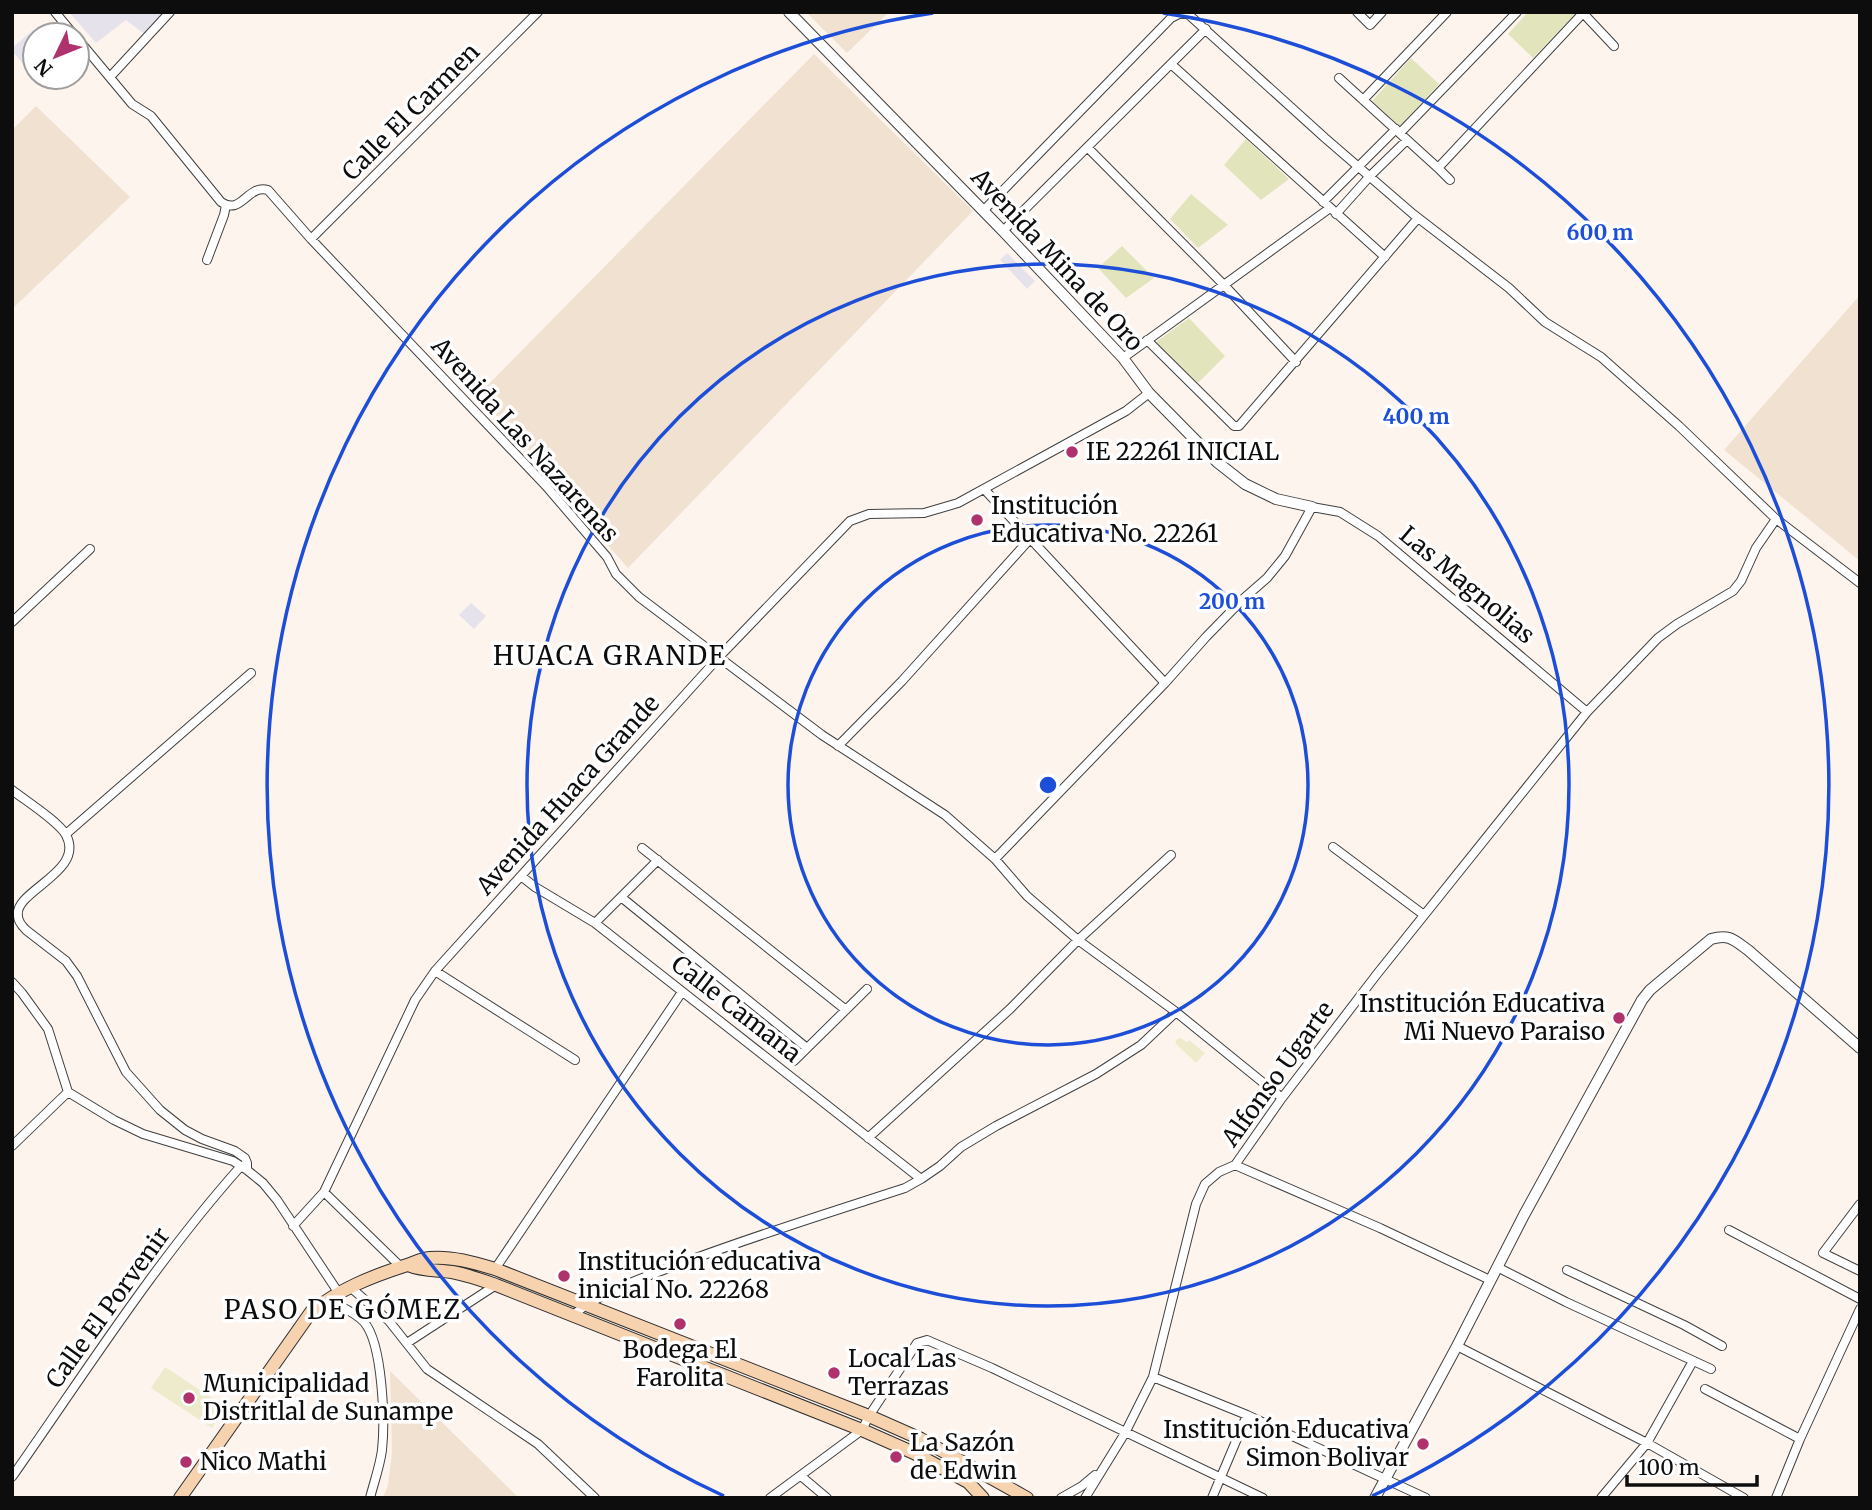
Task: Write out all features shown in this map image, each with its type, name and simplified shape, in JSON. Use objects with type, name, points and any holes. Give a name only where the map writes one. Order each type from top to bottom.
[{"type":"main road","points":[[180,1498],[311,1312],[338,1292],[417,1259],[434,1258],[477,1263],[495,1269],[869,1416],[921,1439],[1027,1498]]},
{"type":"main road","points":[[404,1266],[472,1276],[862,1430],[914,1453],[968,1482],[984,1498]]},
{"type":"street","points":[[110,77],[170,12]]},
{"type":"street","name":"Calle El Carmen","points":[[311,239],[538,12]]},
{"type":"street","name":"Avenida Mina de Oro","points":[[789,12],[1003,231],[1123,358],[1149,393],[1217,462],[1245,484],[1276,499],[1312,507]]},
{"type":"street","points":[[1357,12],[1370,25],[1382,12]]},
{"type":"street","points":[[1363,100],[1447,12]]},
{"type":"street","points":[[1329,208],[1357,166],[1398,131],[1517,12]]},
{"type":"street","points":[[1438,168],[1583,12],[1614,46]]},
{"type":"street","points":[[983,211],[1175,15],[1188,14],[1418,218],[1509,288],[1545,322],[1601,357],[1679,426],[1776,519],[1860,583]]},
{"type":"street","points":[[1003,231],[1206,29]]},
{"type":"street","points":[[91,55],[132,104],[151,116],[221,202],[229,206],[207,260]]},
{"type":"street","points":[[1171,64],[1385,257]]},
{"type":"street","points":[[1339,78],[1450,180]]},
{"type":"street","points":[[1123,358],[1329,208],[1370,176],[1407,140]]},
{"type":"street","points":[[1088,148],[1296,362]]},
{"type":"street","name":"Avenida Las Nazarenas","points":[[229,206],[240,203],[257,190],[265,189],[271,193],[311,239],[546,486],[607,557],[626,586],[838,746],[945,815],[995,859],[1027,895],[1078,940],[1176,1012],[1282,1098]]},
{"type":"street","points":[[1147,340],[1234,426],[1238,426],[1418,218]]},
{"type":"street","name":"Avenida Huaca Grande","points":[[293,1226],[324,1192],[415,1000],[435,971],[719,657],[850,521],[869,514],[924,513],[958,503],[1126,411],[1149,393]]},
{"type":"street","points":[[984,489],[1165,683]]},
{"type":"street","points":[[995,859],[1206,637],[1267,578],[1285,556],[1312,507]]},
{"type":"street","name":"Las Magnolias","points":[[1312,507],[1340,512],[1378,536],[1587,712]]},
{"type":"street","name":"Alfonso Ugarte","points":[[1085,1498],[1125,1433],[1153,1377],[1196,1204],[1205,1184],[1219,1172],[1236,1165],[1282,1098],[1377,974],[1587,712],[1658,638],[1733,591],[1741,581],[1756,548],[1776,519]]},
{"type":"street","points":[[838,746],[902,681],[1030,539]]},
{"type":"street","points":[[12,622],[90,549]]},
{"type":"street","points":[[66,834],[251,673]]},
{"type":"street","points":[[12,790],[61,828],[69,841],[69,850],[59,871],[29,895],[19,908],[17,916],[21,924],[66,961],[77,976],[126,1072],[160,1110],[185,1130],[235,1151],[245,1158],[247,1163],[244,1168]]},
{"type":"street","points":[[1333,846],[1424,915]]},
{"type":"street","points":[[642,848],[846,1010]]},
{"type":"street","points":[[869,1138],[1010,1009],[1078,940],[1171,855]]},
{"type":"street","points":[[595,923],[658,860]]},
{"type":"street","name":"Calle Camana","points":[[522,876],[534,887],[595,923],[922,1179]]},
{"type":"street","points":[[621,897],[807,1048]]},
{"type":"street","points":[[1375,1498],[1497,1267],[1642,1000],[1650,990],[1711,939],[1723,936],[1734,940],[1860,1048]]},
{"type":"street","points":[[435,971],[575,1060]]},
{"type":"street","points":[[12,982],[48,1029],[68,1092],[114,1120],[144,1134],[233,1161],[244,1168],[263,1183],[277,1200],[338,1292],[369,1329],[378,1359],[384,1428],[382,1453],[370,1498]]},
{"type":"street","points":[[794,1061],[867,989]]},
{"type":"street","points":[[495,1269],[682,992]]},
{"type":"street","points":[[573,1315],[585,1305],[730,1245],[905,1188],[922,1179],[961,1147],[1096,1074],[1141,1045],[1176,1012]]},
{"type":"street","points":[[12,1146],[68,1092]]},
{"type":"street","points":[[1236,1165],[1381,1228],[1490,1280]]},
{"type":"street","name":"Calle El Porvenir","points":[[12,1477],[198,1215],[244,1168]]},
{"type":"street","points":[[324,1192],[404,1266]]},
{"type":"street","points":[[1860,1204],[1823,1253],[1860,1272]]},
{"type":"street","points":[[1729,1230],[1860,1299]]},
{"type":"street","points":[[1497,1267],[1711,1369]]},
{"type":"street","points":[[1567,1270],[1684,1325],[1722,1346]]},
{"type":"street","points":[[407,1343],[496,1285]]},
{"type":"street","points":[[338,1292],[390,1321],[427,1369],[538,1444],[595,1498]]},
{"type":"street","points":[[1776,1498],[1860,1309]]},
{"type":"street","points":[[770,1498],[862,1430],[918,1343],[927,1340],[992,1368],[1263,1498]]},
{"type":"street","points":[[1457,1346],[1647,1443],[1744,1498]]},
{"type":"street","points":[[1601,1498],[1647,1443],[1693,1362]]},
{"type":"street","points":[[1153,1377],[1247,1415],[1426,1498]]},
{"type":"street","points":[[1705,1389],[1800,1439]]},
{"type":"street","points":[[1212,1498],[1247,1415]]},
{"type":"street","points":[[1061,1498],[1100,1471]]},
{"type":"street","points":[[801,1476],[827,1498]]},
{"type":"shaded area","points":[[69,12],[166,12],[144,34],[126,20],[96,43],[91,37],[91,21],[77,21]]},
{"type":"shaded area","points":[[806,12],[889,12],[847,53]]},
{"type":"shaded area","points":[[21,40],[21,61],[12,51]]},
{"type":"shaded area","points":[[814,54],[973,211],[628,568],[476,397]]},
{"type":"shaded area","points":[[36,106],[130,197],[12,309],[12,130]]},
{"type":"shaded area","points":[[1007,253],[1035,281],[1027,289],[1000,260]]},
{"type":"shaded area","points":[[1860,295],[1860,561],[1724,450]]},
{"type":"shaded area","points":[[471,603],[486,616],[474,629],[459,615]]},
{"type":"shaded area","points":[[1180,1038],[1187,1042],[1189,1040],[1205,1053],[1196,1063],[1175,1043]]},
{"type":"shaded area","name":"Municipalidad Distritlal de Sunampe","points":[[165,1367],[226,1407],[212,1428],[151,1388]]},
{"type":"shaded area","points":[[390,1371],[519,1498],[383,1498],[388,1485],[392,1453]]},
{"type":"green space","points":[[1528,12],[1576,13],[1533,58],[1508,34]]},
{"type":"green space","points":[[1411,58],[1439,84],[1400,126],[1372,101]]},
{"type":"green space","points":[[1246,139],[1289,179],[1261,200],[1224,165]]},
{"type":"green space","points":[[1191,194],[1228,225],[1198,248],[1170,219]]},
{"type":"green space","points":[[1122,246],[1154,278],[1126,298],[1098,268]]},
{"type":"green space","points":[[1189,318],[1225,356],[1198,383],[1156,342]]},
{"type":"place","name":"IE 22261 INICIAL","points":[[1072,452]]},
{"type":"place","name":"Institución Educativa No. 22261","points":[[977,520]]},
{"type":"place","name":"Institución Educativa Mi Nuevo Paraiso","points":[[1619,1018]]},
{"type":"place","name":"Institución educativa inicial No. 22268","points":[[564,1276]]},
{"type":"place","name":"Bodega El Farolita","points":[[680,1324]]},
{"type":"place","name":"Local Las Terrazas","points":[[834,1373]]},
{"type":"place","name":"Municipalidad Distritlal de Sunampe","points":[[189,1398]]},
{"type":"place","name":"Institución Educativa Simon Bolivar","points":[[1423,1444]]},
{"type":"place","name":"La Sazón de Edwin","points":[[896,1457]]},
{"type":"place","name":"Nico Mathi","points":[[186,1462]]},
{"type":"district","name":"HUACA GRANDE","points":[[610,656]]},
{"type":"district","name":"PASO DE GÓMEZ","points":[[343,1310]]}]
